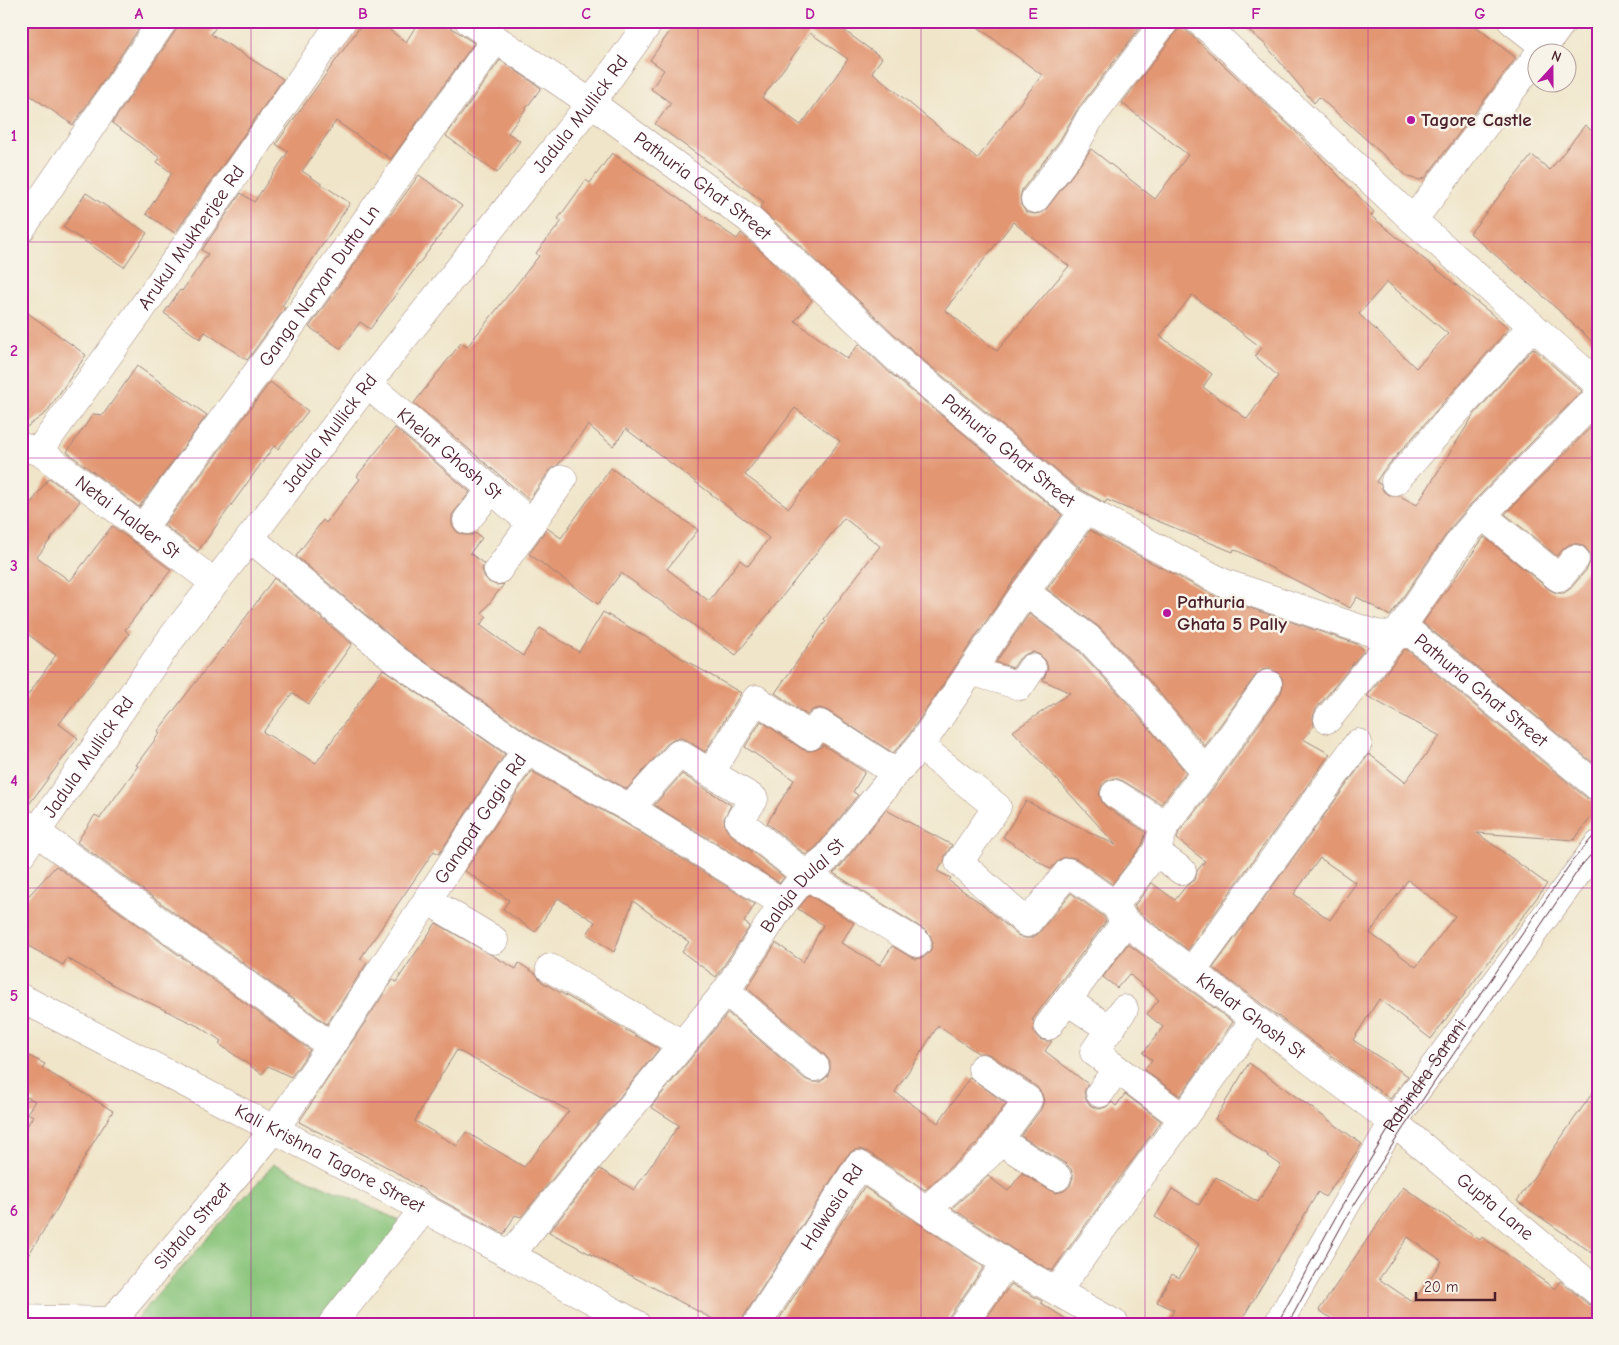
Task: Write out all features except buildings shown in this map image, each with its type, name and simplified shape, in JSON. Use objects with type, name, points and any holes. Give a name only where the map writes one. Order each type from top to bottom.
[{"type":"main road","points":[[21,229],[163,21]]},
{"type":"main road","name":"Arukul Mukherjee Rd","points":[[30,449],[138,314],[342,21]]},
{"type":"main road","name":"Pathuria Ghat Street","points":[[469,21],[591,103],[749,219],[900,361],[1069,501],[1224,583],[1376,634],[1396,635],[1411,633],[1598,787]]},
{"type":"main road","name":"Jadula Mullick Rd","points":[[21,854],[29,826],[367,384],[591,103],[650,21]]},
{"type":"main road","points":[[1035,198],[1073,149],[1089,120],[1164,21]]},
{"type":"main road","points":[[1512,21],[1531,42]]},
{"type":"main road","points":[[1547,42],[1563,21]]},
{"type":"main road","points":[[1210,24],[1413,220],[1596,382],[1464,536],[1396,635],[1328,719]]},
{"type":"main road","name":"Ganga Naryan Dutta Ln","points":[[142,529],[495,40]]},
{"type":"main road","points":[[1413,220],[1526,71]]},
{"type":"main road","points":[[1395,481],[1532,326]]},
{"type":"main road","name":"Khelat Ghosh St","points":[[367,384],[531,523]]},
{"type":"main road","name":"Netai Halder St","points":[[30,449],[215,583]]},
{"type":"main road","points":[[498,570],[563,479]]},
{"type":"main road","points":[[467,520],[492,489]]},
{"type":"main road","name":"Balaja Dulal St","points":[[510,1254],[726,990],[783,903],[806,875],[826,858],[920,746],[1025,592],[1085,510]]},
{"type":"main road","points":[[1482,516],[1559,578],[1575,560]]},
{"type":"main road","name":"Ganapat Gagia Rd","points":[[250,538],[396,660],[526,750],[275,1129]]},
{"type":"main road","points":[[1025,592],[1088,638],[1135,688],[1206,772]]},
{"type":"main road","points":[[971,671],[1020,686],[1032,668]]},
{"type":"main road","points":[[1048,1026],[1067,1001],[1156,852],[1165,825],[1206,772],[1268,684]]},
{"type":"main road","points":[[710,772],[756,699],[896,773]]},
{"type":"main road","points":[[1192,972],[1358,743]]},
{"type":"main road","name":"Khelat Ghosh St","points":[[920,746],[997,806],[959,862],[1027,923],[1068,872],[1192,972],[1393,1122]]},
{"type":"main road","points":[[526,750],[632,810],[783,903]]},
{"type":"main road","points":[[632,810],[640,797],[679,754],[754,799],[739,821],[806,875],[917,943]]},
{"type":"main road","points":[[1115,794],[1165,825]]},
{"type":"main road","points":[[29,826],[331,1046]]},
{"type":"main road","name":"Rabindra Sarani","points":[[1278,1324],[1393,1122],[1598,845]]},
{"type":"main road","points":[[1156,852],[1182,871]]},
{"type":"main road","points":[[428,900],[494,940]]},
{"type":"main road","points":[[550,968],[682,1044]]},
{"type":"main road","points":[[726,990],[815,1067]]},
{"type":"main road","name":"Kali Krishna Tagore Street","points":[[21,998],[275,1129],[510,1254],[636,1324]]},
{"type":"main road","points":[[1067,1001],[1117,1019],[1094,1052],[1183,1118]]},
{"type":"main road","points":[[1057,1291],[1255,1019]]},
{"type":"main road","points":[[926,1210],[988,1155],[1034,1093],[982,1068]]},
{"type":"main road","points":[[1100,1093],[1116,1070]]},
{"type":"main road","name":"Gupta Lane","points":[[1393,1122],[1598,1292]]},
{"type":"main road","name":"Sibtala Street","points":[[115,1323],[275,1129]]},
{"type":"main road","points":[[999,1140],[1057,1177]]},
{"type":"main road","name":"Halwasia Rd","points":[[756,1324],[859,1164],[1006,1263],[1115,1324]]},
{"type":"main road","points":[[332,1324],[424,1209]]},
{"type":"main road","points":[[963,1324],[1006,1263]]},
{"type":"main road","points":[[21,1319],[115,1323]]},
{"type":"green space","points":[[274,1164],[421,1230],[344,1324],[142,1324],[136,1319]]},
{"type":"tram line","points":[[1277,1324],[1339,1211],[1393,1122],[1573,860],[1598,831]]},
{"type":"tram line","points":[[1288,1324],[1347,1216],[1402,1130],[1581,866],[1598,847]]},
{"type":"place","name":"Tagore Castle","points":[[1411,120]]},
{"type":"place","name":"Pathuria Ghata 5 Pally","points":[[1167,613]]}]
